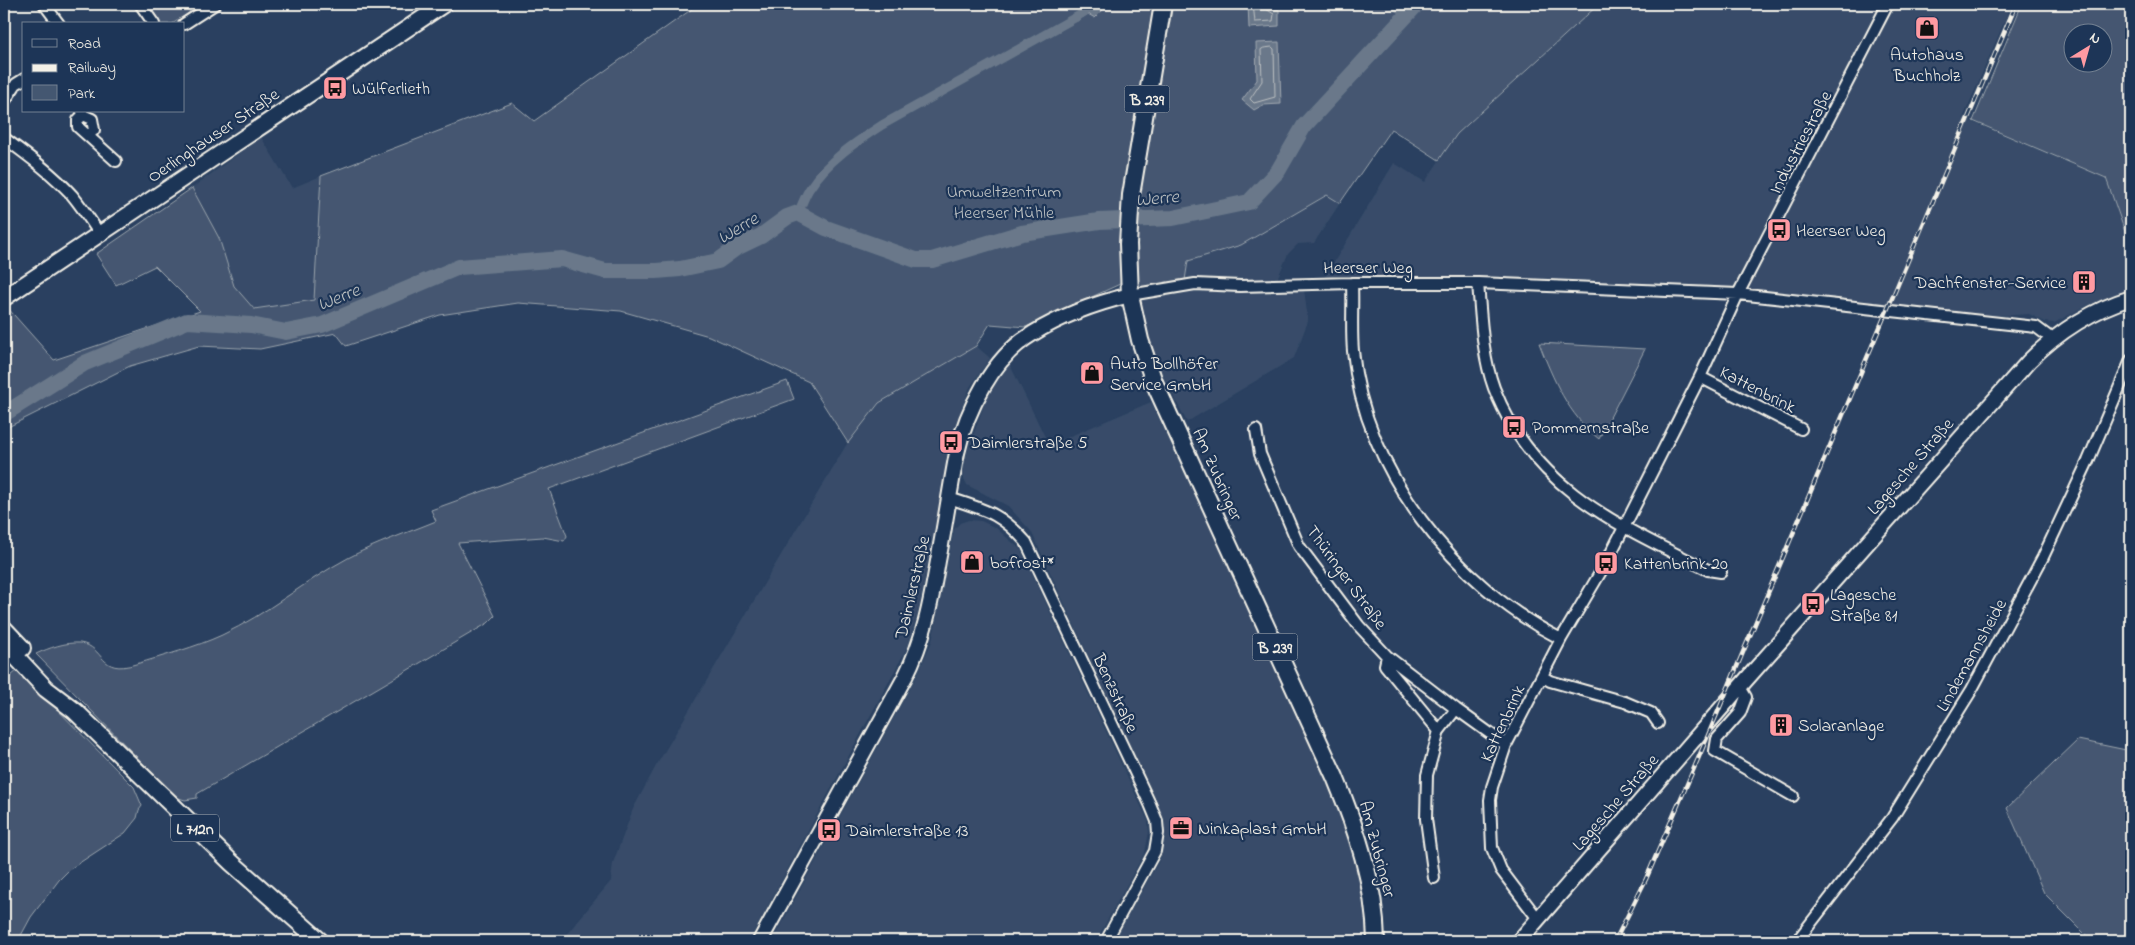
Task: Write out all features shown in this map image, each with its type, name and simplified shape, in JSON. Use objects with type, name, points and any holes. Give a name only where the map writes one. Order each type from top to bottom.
[{"type":"main road","name":"Oerlinghauser Straße","points":[[4,298],[444,4]]},
{"type":"main road","name":"Am Zubringer","points":[[1163,4],[1132,195],[1128,244],[1130,295],[1140,340],[1154,382],[1335,777],[1355,827],[1376,919],[1376,941]]},
{"type":"main road","name":"L 712n","points":[[4,629],[50,686]]},
{"type":"main road","name":"L 712n","points":[[4,644],[50,686],[218,850],[320,941]]},
{"type":"street","points":[[44,4],[58,22]]},
{"type":"street","points":[[140,4],[153,22]]},
{"type":"street","points":[[185,23],[215,4]]},
{"type":"street","name":"Industriestraße","points":[[1738,294],[1888,4]]},
{"type":"street","points":[[4,102],[16,84],[22,80]]},
{"type":"street","points":[[82,113],[78,120],[78,128],[116,161]]},
{"type":"street","points":[[4,138],[37,163],[73,196],[99,234]]},
{"type":"street","points":[[1352,283],[1353,352],[1365,408],[1379,445],[1400,488],[1426,527],[1472,576],[1508,606],[1561,639]]},
{"type":"street","name":"Heerser Weg","points":[[1130,295],[1195,284],[1240,286],[1352,283],[1478,283],[1738,294],[2036,328],[2052,339]]},
{"type":"street","points":[[1478,283],[1482,335],[1494,386],[1511,424],[1542,467],[1580,499],[1623,528],[1708,570],[1721,572]]},
{"type":"street","name":"Kattenbrink","points":[[1538,919],[1501,870],[1492,848],[1490,817],[1492,787],[1506,745],[1543,677],[1561,639],[1606,563],[1700,376],[1738,294]]},
{"type":"street","name":"Daimlerstraße","points":[[760,941],[905,677],[919,646],[930,608],[957,452],[972,408],[984,386],[1010,352],[1030,335],[1110,300],[1130,295]]},
{"type":"street","name":"Lagesche Straße","points":[[1519,941],[2015,376],[2052,339],[2091,313],[2131,298]]},
{"type":"street","name":"Lindemannsheide","points":[[1797,941],[1892,818],[1966,698],[2043,557],[2088,461],[2131,360]]},
{"type":"street","name":"Kattenbrink","points":[[1700,376],[1801,429]]},
{"type":"street","name":"Thüringer Straße","points":[[1256,430],[1260,454],[1299,546],[1359,626],[1387,656],[1506,745]]},
{"type":"street","name":"Benzstraße","points":[[950,498],[980,508],[1003,519],[1026,542],[1157,821],[1158,833],[1155,851],[1106,941]]},
{"type":"street","name":"Thüringer Straße","points":[[1387,656],[1385,665],[1439,732]]},
{"type":"street","name":"Kattenbrink","points":[[1543,677],[1550,681],[1625,702],[1651,713],[1658,723]]},
{"type":"street","points":[[1740,687],[1746,697],[1740,714],[1717,739],[1715,751],[1793,796]]},
{"type":"street","points":[[1434,878],[1426,819],[1427,775],[1439,732],[1456,709]]},
{"type":"shaded area","points":[[1599,4],[2012,4],[1963,118],[2106,178],[2131,249],[2131,290],[2088,305],[2054,323],[2045,322],[2029,314],[1984,317],[1636,285],[1325,277],[1394,163],[1425,182],[1457,134]]},
{"type":"shaded area","points":[[261,137],[292,188],[321,176],[314,300],[254,309],[234,286],[219,238],[192,188]]},
{"type":"shaded area","points":[[1327,195],[1340,203],[1314,243],[1298,244],[1288,254],[1278,277],[1277,291],[1304,289],[1308,321],[1294,358],[1187,422],[1150,351],[1137,301],[1183,292],[1188,261],[1241,245]]},
{"type":"shaded area","points":[[976,346],[990,358],[970,387],[953,431],[920,606],[908,646],[749,941],[561,941],[611,881],[613,863],[633,809],[656,766],[851,437],[879,403]]},
{"type":"shaded area","points":[[1009,363],[1049,445],[1151,402],[1333,782],[1360,860],[1368,941],[1114,941],[1160,859],[1165,837],[1165,822],[1031,531],[1008,506],[967,485],[962,474],[965,458],[989,391]]},
{"type":"shaded area","points":[[969,520],[981,521],[996,528],[1021,550],[1148,821],[1149,832],[1145,852],[1096,941],[772,941],[917,675],[932,641],[954,529],[960,523]]},
{"type":"green space","points":[[145,4],[186,4],[190,12],[175,22],[158,22]]},
{"type":"green space","name":"Umweltzentrum Heerser Mühle","points":[[699,4],[1157,4],[1120,284],[1026,327],[990,324],[976,346],[879,403],[848,443],[809,382],[709,336],[621,311],[518,303],[440,315],[346,346],[336,333],[260,349],[199,346],[130,366],[4,429],[4,307],[6,306],[54,360],[200,311],[155,266],[116,285],[96,254],[192,188],[219,238],[234,286],[254,309],[314,300],[321,176],[512,103],[534,121]]},
{"type":"green space","points":[[1173,4],[1599,4],[1457,134],[1439,160],[1391,129],[1340,203],[1327,195],[1241,245],[1188,261],[1185,280],[1135,289],[1140,186]]},
{"type":"green space","points":[[2022,4],[2131,4],[2131,249],[2106,178],[1973,121]]},
{"type":"green space","points":[[1539,343],[1645,349],[1599,439],[1570,408],[1556,383]]},
{"type":"green space","points":[[787,381],[794,399],[549,489],[567,536],[564,541],[543,537],[458,543],[495,616],[488,623],[197,794],[197,798],[185,800],[176,797],[36,654],[69,643],[80,643],[94,650],[108,664],[124,667],[179,651],[239,627],[348,558],[436,521],[431,510]]},
{"type":"green space","points":[[18,670],[134,787],[142,806],[137,818],[125,833],[70,869],[59,880],[31,917],[18,941],[4,941],[4,682]]},
{"type":"green space","points":[[2078,740],[2131,751],[2131,941],[2092,941],[2044,893],[2007,808]]},
{"type":"water","points":[[1084,4],[1102,4],[1102,11],[1095,18],[1088,14],[1077,21],[1074,16],[1086,9]]},
{"type":"water","points":[[1248,4],[1265,4],[1279,10],[1279,26],[1249,28]]},
{"type":"water","points":[[1279,42],[1281,104],[1263,105],[1254,110],[1242,100],[1257,80],[1256,43]]},
{"type":"waterway","points":[[798,213],[817,178],[833,161],[862,138],[1097,4]]},
{"type":"waterway","points":[[1394,4],[1406,14]]},
{"type":"waterway","name":"Werre","points":[[4,414],[85,363],[187,321],[251,325],[286,332],[322,325],[459,267],[562,259],[605,271],[680,269],[718,261],[736,248],[761,236],[787,217],[798,213],[826,228],[916,260],[932,260],[1022,233],[1099,221],[1173,218],[1249,202],[1278,171],[1304,126],[1417,4]]},
{"type":"railway","points":[[1615,941],[1646,879],[1701,752],[2016,4]]},
{"type":"place","name":"Autohaus Buchholz","points":[[1927,28]]},
{"type":"place","name":"Wülferlieth","points":[[335,88]]},
{"type":"place","name":"Heerser Weg","points":[[1779,230]]},
{"type":"place","name":"Dachfenster-Service","points":[[2084,282]]},
{"type":"place","name":"Auto Bollhöfer Service GmbH","points":[[1092,373]]},
{"type":"place","name":"Pommernstraße","points":[[1514,427]]},
{"type":"place","name":"Daimlerstraße 5","points":[[951,442]]},
{"type":"place","name":"bofrost*","points":[[972,562]]},
{"type":"place","name":"Kattenbrink 20","points":[[1606,563]]},
{"type":"place","name":"Lagesche Straße 81","points":[[1813,604]]},
{"type":"place","name":"Solaranlage","points":[[1781,725]]},
{"type":"place","name":"Ninkaplast GmbH","points":[[1181,828]]},
{"type":"place","name":"Daimlerstraße 13","points":[[829,830]]}]
